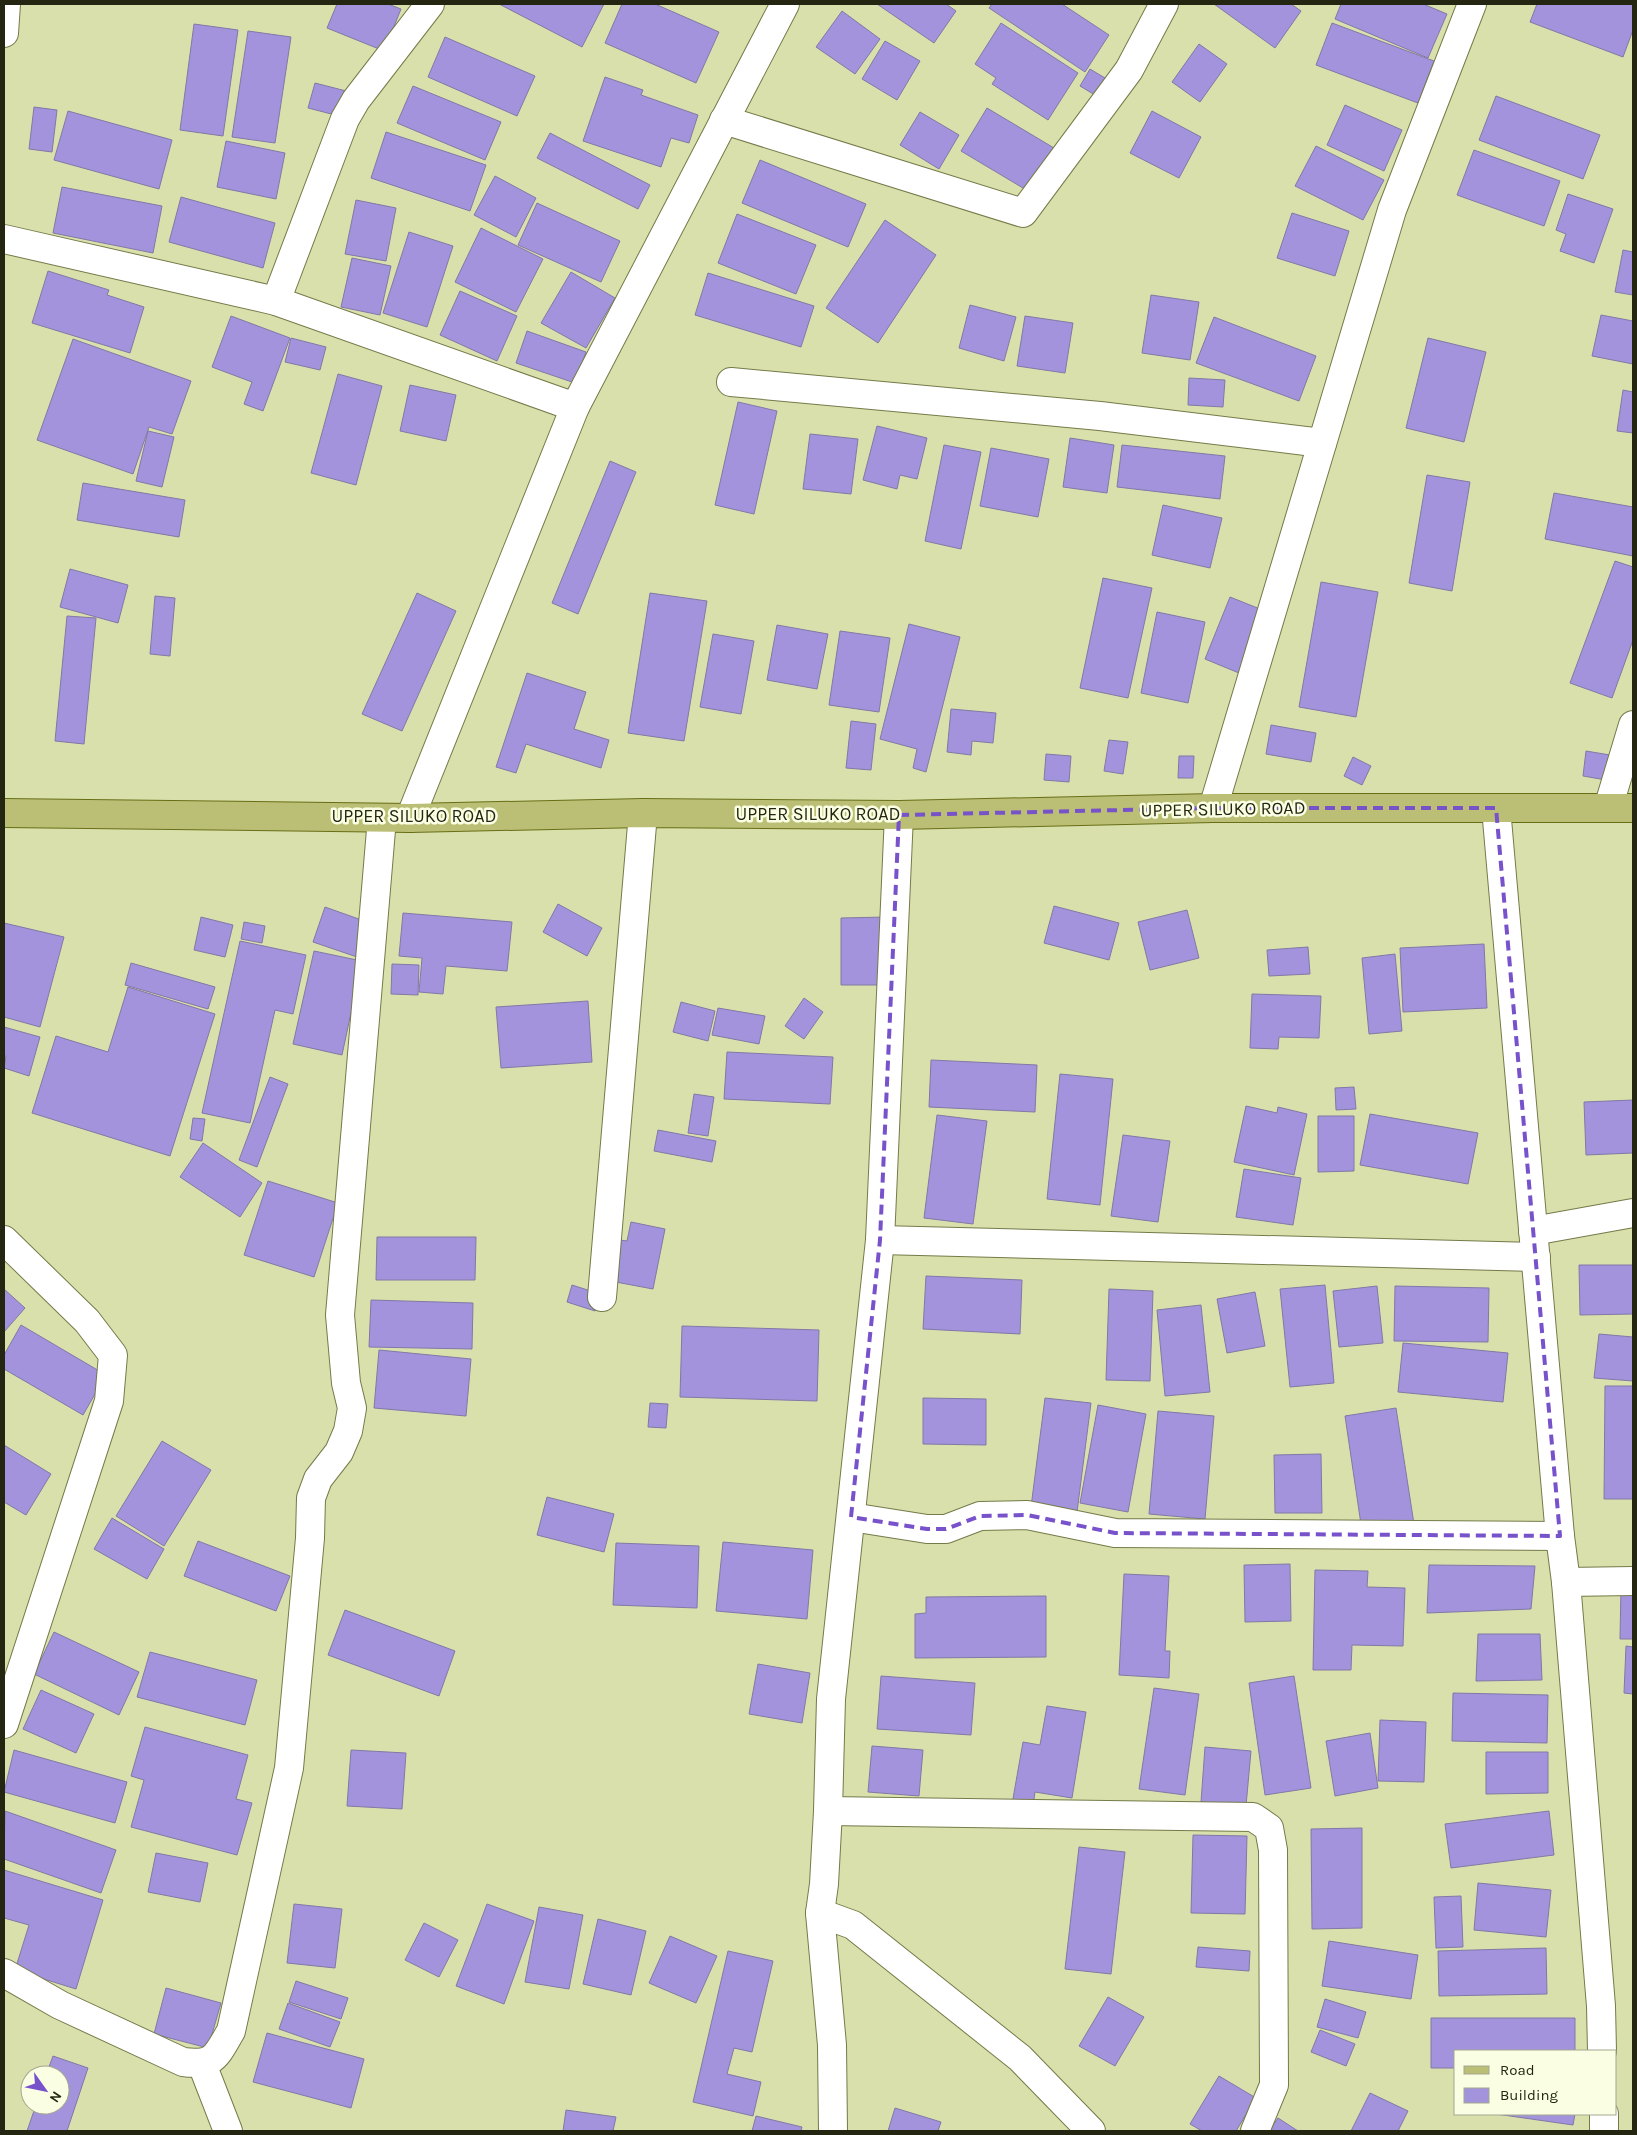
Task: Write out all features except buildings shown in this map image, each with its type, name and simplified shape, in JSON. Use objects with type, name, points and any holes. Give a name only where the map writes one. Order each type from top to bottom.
[{"type":"main road","name":"UPPER SILUKO ROAD","points":[[4,813],[410,818],[643,813],[900,815],[1213,808],[1620,808]]},
{"type":"street","points":[[4,33],[6,4]]},
{"type":"street","points":[[276,300],[345,119],[356,100],[430,4]]},
{"type":"street","points":[[410,818],[575,407],[785,4]]},
{"type":"street","points":[[724,120],[1023,213],[1129,70],[1164,4]]},
{"type":"street","points":[[1213,808],[1392,210],[1472,4]]},
{"type":"street","points":[[4,239],[276,300],[575,407]]},
{"type":"street","points":[[731,382],[1100,416],[1322,443]]},
{"type":"street","points":[[1620,808],[1633,725]]},
{"type":"street","points":[[1496,808],[1560,1536],[1566,1582],[1600,1996],[1602,2050]]},
{"type":"street","points":[[602,1297],[643,813]]},
{"type":"street","points":[[833,2131],[832,2045],[820,1913],[824,1884],[832,1699],[880,1240],[900,815]]},
{"type":"street","points":[[4,1973],[60,2005],[183,2062],[202,2064],[217,2055],[231,2031],[289,1768],[310,1529],[311,1498],[318,1478],[339,1452],[348,1431],[352,1408],[346,1383],[340,1315],[382,818]]},
{"type":"street","points":[[880,1240],[1534,1244],[1633,1214]]},
{"type":"street","points":[[4,1240],[87,1321],[113,1355],[109,1401],[4,1724]]},
{"type":"street","points":[[851,1517],[927,1529],[946,1529],[980,1516],[1027,1515],[1115,1534],[1560,1536]]},
{"type":"street","points":[[1566,1582],[1633,1581]]},
{"type":"street","points":[[828,1811],[1253,1817],[1269,1828],[1272,1850],[1274,2085],[1255,2131]]},
{"type":"street","points":[[820,1913],[854,1925],[1020,2058],[1091,2131]]},
{"type":"street","points":[[202,2064],[228,2131]]},
{"type":"street","points":[[1604,2115],[1604,2131]]},
{"type":"highlighted area","points":[[1213,808],[1496,808],[1560,1536],[1115,1533],[1027,1515],[980,1516],[946,1529],[927,1529],[851,1517],[880,1240],[899,815]]}]
